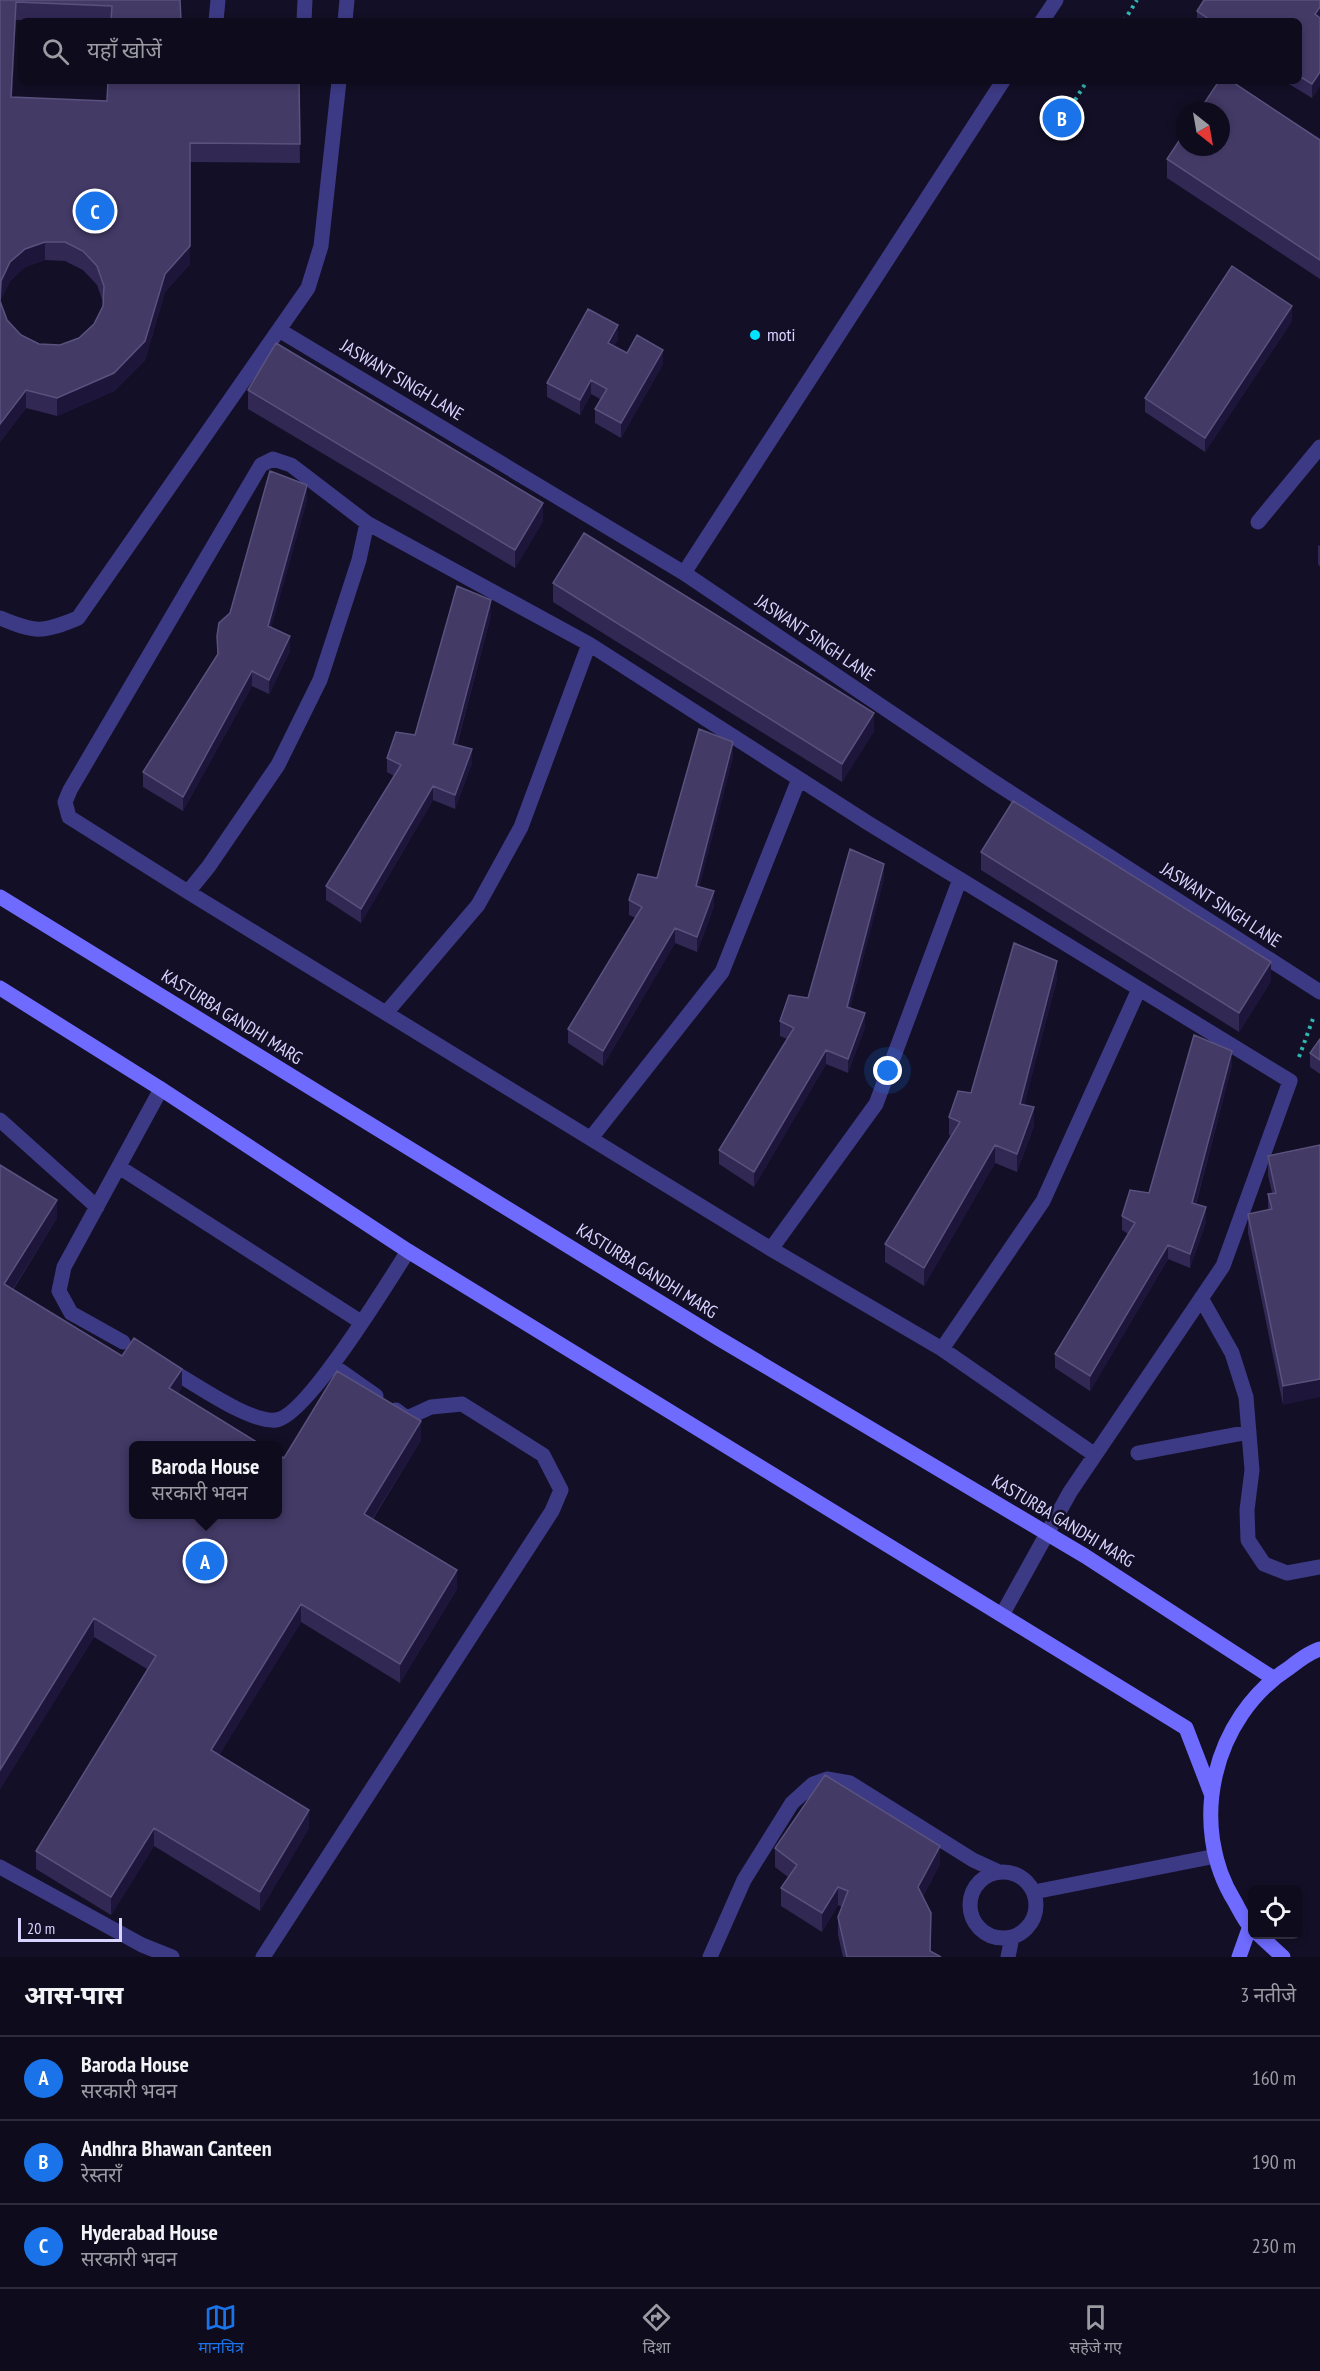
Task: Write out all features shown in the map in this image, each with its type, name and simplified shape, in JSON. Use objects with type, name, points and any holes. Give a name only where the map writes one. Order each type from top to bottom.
[{"type":"main road","name":"KASTURBA GANDHI MARG","points":[[0,897],[717,1338],[1047,1534],[1273,1678]]},
{"type":"main road","points":[[0,988],[161,1089],[408,1251],[1186,1728],[1211,1793]]},
{"type":"main road","points":[[1248,1921],[1225,1886],[1212,1841],[1211,1793],[1222,1750],[1243,1711],[1273,1678],[1320,1649]]},
{"type":"main road","points":[[1239,1957],[1249,1939]]},
{"type":"main road","points":[[1264,1939],[1283,1957]]},
{"type":"lane","points":[[216,18],[218,0]]},
{"type":"lane","points":[[304,18],[305,0]]},
{"type":"lane","points":[[345,18],[347,0]]},
{"type":"lane","points":[[1044,18],[1056,0]]},
{"type":"lane","points":[[0,618],[27,629],[52,629],[78,618],[308,288],[321,246],[339,84]]},
{"type":"lane","points":[[684,573],[1001,84]]},
{"type":"lane","name":"JASWANT SINGH LANE","points":[[279,330],[684,573],[992,780],[1320,992]]},
{"type":"lane","points":[[1258,522],[1320,447]]},
{"type":"lane","points":[[1002,1615],[1070,1492],[1223,1266],[1290,1081],[799,779],[589,644],[367,523],[291,465],[273,459],[261,465],[70,790],[65,802],[69,817],[771,1249],[942,1349],[1095,1455]]},
{"type":"lane","points":[[188,892],[209,866],[278,765],[320,680],[359,560],[367,523]]},
{"type":"lane","points":[[386,1013],[477,905],[521,827],[589,644]]},
{"type":"lane","points":[[591,1138],[722,972],[799,779]]},
{"type":"lane","points":[[771,1249],[876,1104],[960,879]]},
{"type":"lane","points":[[942,1349],[1043,1201],[1139,989]]},
{"type":"lane","points":[[123,1342],[72,1313],[59,1291],[64,1267],[161,1089]]},
{"type":"lane","points":[[0,1120],[97,1207]]},
{"type":"lane","points":[[119,1167],[361,1322]]},
{"type":"lane","points":[[177,1374],[256,1419],[278,1420],[297,1408],[332,1365],[408,1251]]},
{"type":"lane","points":[[1201,1298],[1232,1353],[1246,1397],[1252,1470],[1247,1510],[1248,1540],[1264,1564],[1287,1573],[1320,1568]]},
{"type":"lane","points":[[263,1957],[552,1512],[561,1490],[543,1455],[462,1404],[431,1407],[407,1418],[332,1365]]},
{"type":"lane","points":[[1138,1453],[1249,1432]]},
{"type":"lane","points":[[710,1957],[744,1880],[792,1803],[813,1784],[827,1779],[850,1783],[973,1860],[997,1871]]},
{"type":"lane","points":[[1034,1892],[1216,1856]]},
{"type":"lane","points":[[0,1867],[142,1946],[172,1957]]},
{"type":"lane","points":[[997,1871],[1009,1871],[1029,1883],[1034,1892],[1036,1904],[1035,1915],[1022,1933],[1001,1938],[981,1931],[974,1923],[969,1902],[978,1883],[986,1875],[997,1871]]},
{"type":"lane","points":[[1008,1957],[1012,1936]]},
{"type":"path","points":[[1126,18],[1137,0]]},
{"type":"path","points":[[1075,100],[1085,84]]},
{"type":"path","points":[[1290,1081],[1316,1009]]},
{"type":"building","points":[[0,0],[180,0],[181,18],[111,18],[112,6],[16,2],[11,97],[107,101],[108,84],[299,84],[300,144],[190,143],[190,246],[165,274],[145,341],[114,373],[57,398],[26,390],[0,424]],"holes":[[[45,242],[65,242],[83,251],[97,266],[104,286],[103,306],[94,324],[79,338],[60,345],[39,344],[21,335],[7,320],[0,301],[1,281],[10,262],[25,249]]]},
{"type":"building","points":[[1204,0],[1320,0],[1320,7],[1315,14],[1320,18],[1320,72],[1312,84],[1302,78],[1302,18],[1208,18],[1197,11]]},
{"type":"building","points":[[1217,84],[1236,84],[1320,140],[1320,260],[1167,159],[1176,146],[1176,156],[1230,156],[1230,102],[1205,102]]},
{"type":"building","points":[[1232,266],[1292,306],[1205,438],[1145,398]]},
{"type":"building","points":[[588,309],[618,325],[608,343],[627,353],[637,335],[663,350],[621,423],[595,409],[607,389],[591,380],[580,400],[547,383]]},
{"type":"building","points":[[276,343],[543,503],[515,550],[248,390]]},
{"type":"building","points":[[270,471],[307,485],[268,626],[290,636],[269,680],[252,671],[183,797],[143,772],[218,654],[219,623],[230,613]]},
{"type":"building","points":[[584,533],[874,713],[842,764],[553,583]]},
{"type":"building","points":[[457,586],[491,600],[453,744],[472,749],[455,795],[433,786],[361,909],[326,886],[401,765],[387,758],[396,732],[415,735]]},
{"type":"building","points":[[699,729],[733,742],[696,886],[714,891],[697,937],[675,928],[603,1051],[568,1029],[642,907],[629,900],[638,874],[657,878]]},
{"type":"building","points":[[1013,801],[1271,962],[1239,1013],[981,852]]},
{"type":"building","points":[[850,849],[884,864],[847,1007],[865,1013],[848,1059],[826,1050],[754,1172],[719,1150],[794,1028],[780,1021],[789,995],[808,998]]},
{"type":"building","points":[[1014,943],[1057,961],[1020,1104],[1034,1107],[1017,1154],[995,1145],[924,1268],[885,1244],[960,1122],[949,1117],[958,1091],[971,1093]]},
{"type":"building","points":[[1194,1035],[1232,1051],[1192,1203],[1206,1207],[1190,1254],[1168,1245],[1090,1376],[1055,1354],[1135,1223],[1122,1216],[1130,1190],[1149,1193]]},
{"type":"building","points":[[1320,1039],[1320,1060],[1310,1053]]},
{"type":"building","points":[[1320,1145],[1320,1379],[1283,1386],[1248,1214],[1272,1209],[1268,1194],[1276,1193],[1268,1156]]},
{"type":"building","points":[[0,1165],[57,1200],[4,1284],[122,1356],[134,1338],[182,1369],[169,1388],[255,1441],[129,1441],[129,1519],[282,1519],[282,1457],[284,1458],[337,1371],[421,1421],[364,1514],[457,1570],[400,1664],[301,1604],[211,1750],[309,1810],[260,1892],[154,1828],[111,1897],[36,1851],[156,1656],[94,1618],[0,1770]]},
{"type":"building","points":[[825,1775],[940,1846],[918,1887],[931,1913],[930,1951],[941,1957],[847,1957],[838,1917],[848,1891],[838,1887],[822,1913],[781,1888],[797,1865],[775,1848]]},
{"type":"place","name":"Andhra Bhawan Canteen","points":[[1062,118]]},
{"type":"place","name":"Hyderabad House","points":[[95,211]]},
{"type":"place","name":"moti","points":[[755,335]]},
{"type":"place","name":"Baroda House","points":[[205,1561]]}]
